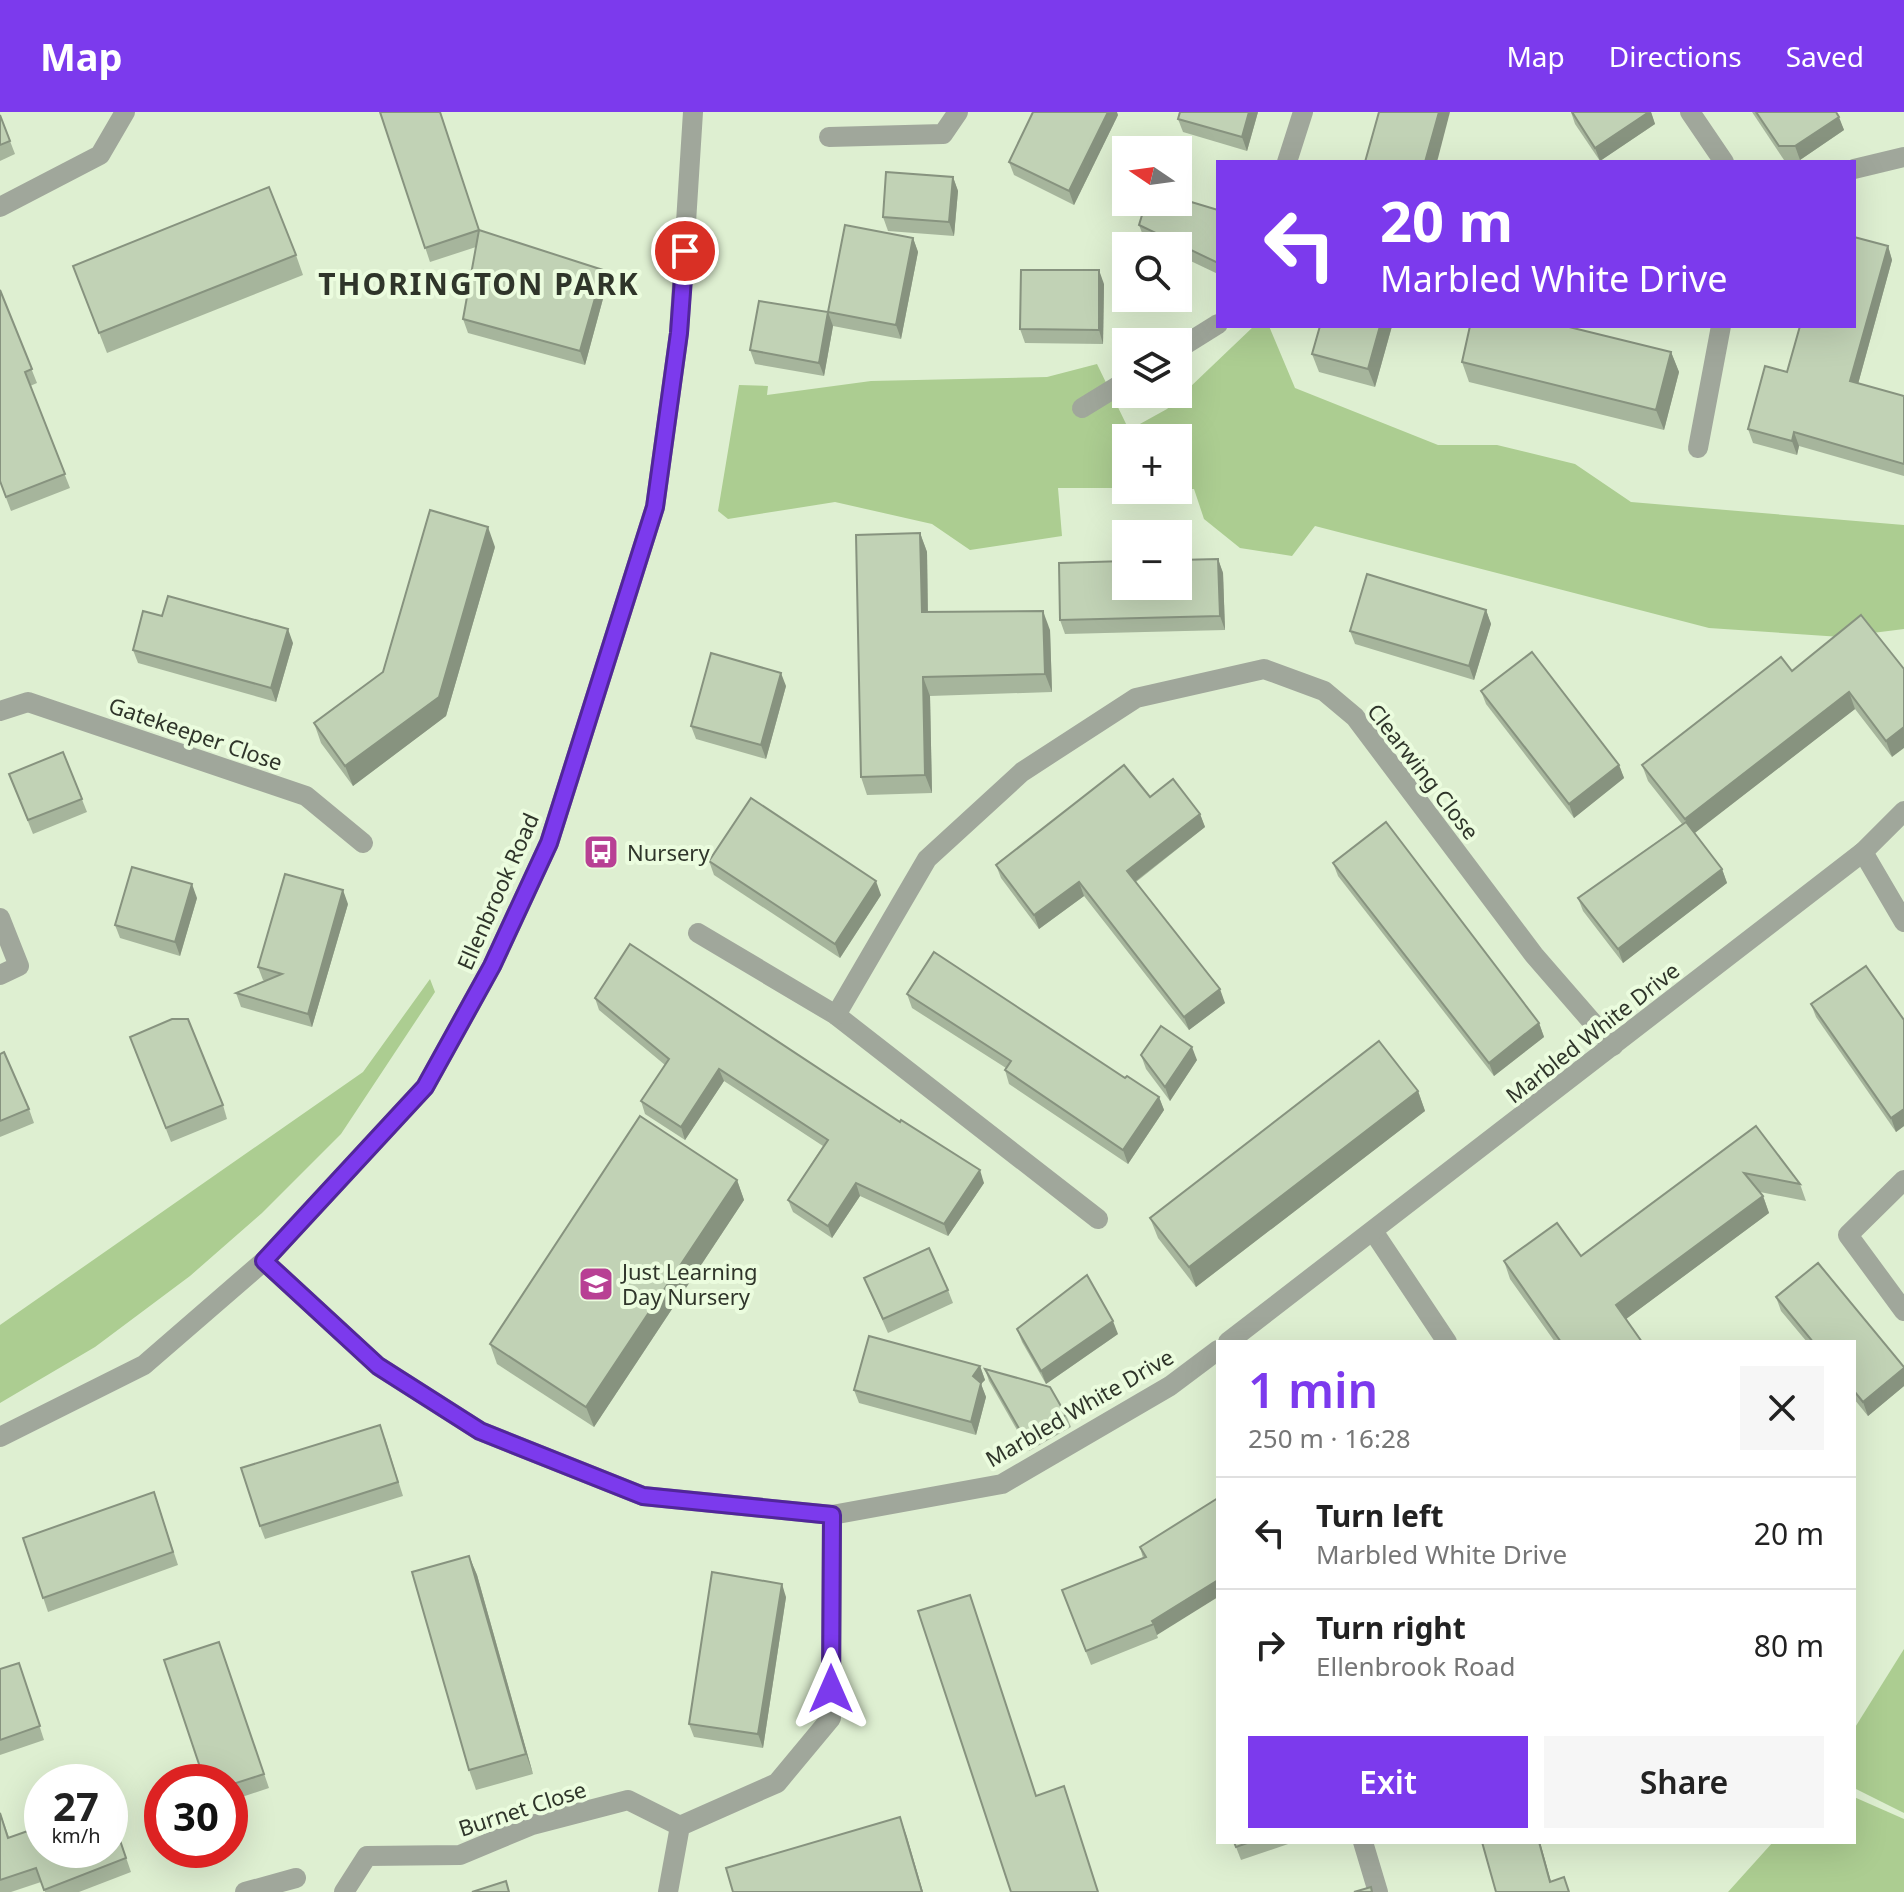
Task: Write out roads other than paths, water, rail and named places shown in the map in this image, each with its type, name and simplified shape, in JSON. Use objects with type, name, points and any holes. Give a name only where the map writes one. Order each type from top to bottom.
[{"type":"street","points":[[0,207],[100,155],[125,112]]},
{"type":"street","name":"Ellenbrook Road","points":[[0,1437],[144,1365],[264,1261],[425,1087],[492,966],[549,843],[655,507],[679,333],[693,112]]},
{"type":"street","points":[[829,137],[943,134],[958,112]]},
{"type":"street","points":[[1288,160],[1303,112]]},
{"type":"street","points":[[1690,112],[1723,160]]},
{"type":"street","points":[[1856,169],[1904,157]]},
{"type":"street","points":[[1192,340],[1216,325]]},
{"type":"street","points":[[1698,448],[1721,328]]},
{"type":"street","points":[[1082,408],[1112,390]]},
{"type":"street","name":"Clearwing Close","points":[[836,1015],[927,859],[1022,772],[1136,698],[1264,669],[1324,691],[1355,717],[1534,955],[1613,1046]]},
{"type":"street","name":"Gatekeeper Close","points":[[0,711],[28,702],[306,796],[363,843]]},
{"type":"street","name":"Marbled White Drive","points":[[1231,1340],[1863,852],[1904,811]]},
{"type":"street","points":[[1863,852],[1904,922]]},
{"type":"street","points":[[0,918],[19,966],[0,975]]},
{"type":"street","points":[[698,933],[836,1015],[1098,1219]]},
{"type":"street","points":[[1904,1180],[1848,1235],[1904,1311]]},
{"type":"street","points":[[1373,1231],[1446,1340]]},
{"type":"street","name":"Marbled White Drive","points":[[264,1261],[378,1366],[480,1431],[643,1496],[832,1515],[1002,1484],[1170,1386],[1216,1352]]},
{"type":"street","points":[[668,1892],[680,1826],[777,1783],[831,1718],[832,1515]]},
{"type":"street","name":"Burnet Close","points":[[344,1892],[367,1856],[460,1855],[532,1825],[628,1800],[680,1826]]},
{"type":"street","points":[[1364,1844],[1378,1892]]},
{"type":"street","points":[[245,1892],[296,1878]]},
{"type":"place","name":"Nursery","points":[[601,852]]},
{"type":"place","name":"Just Learning Day Nursery","points":[[596,1284]]},
{"type":"district","name":"THORINGTON PARK","points":[[479,283]]}]
